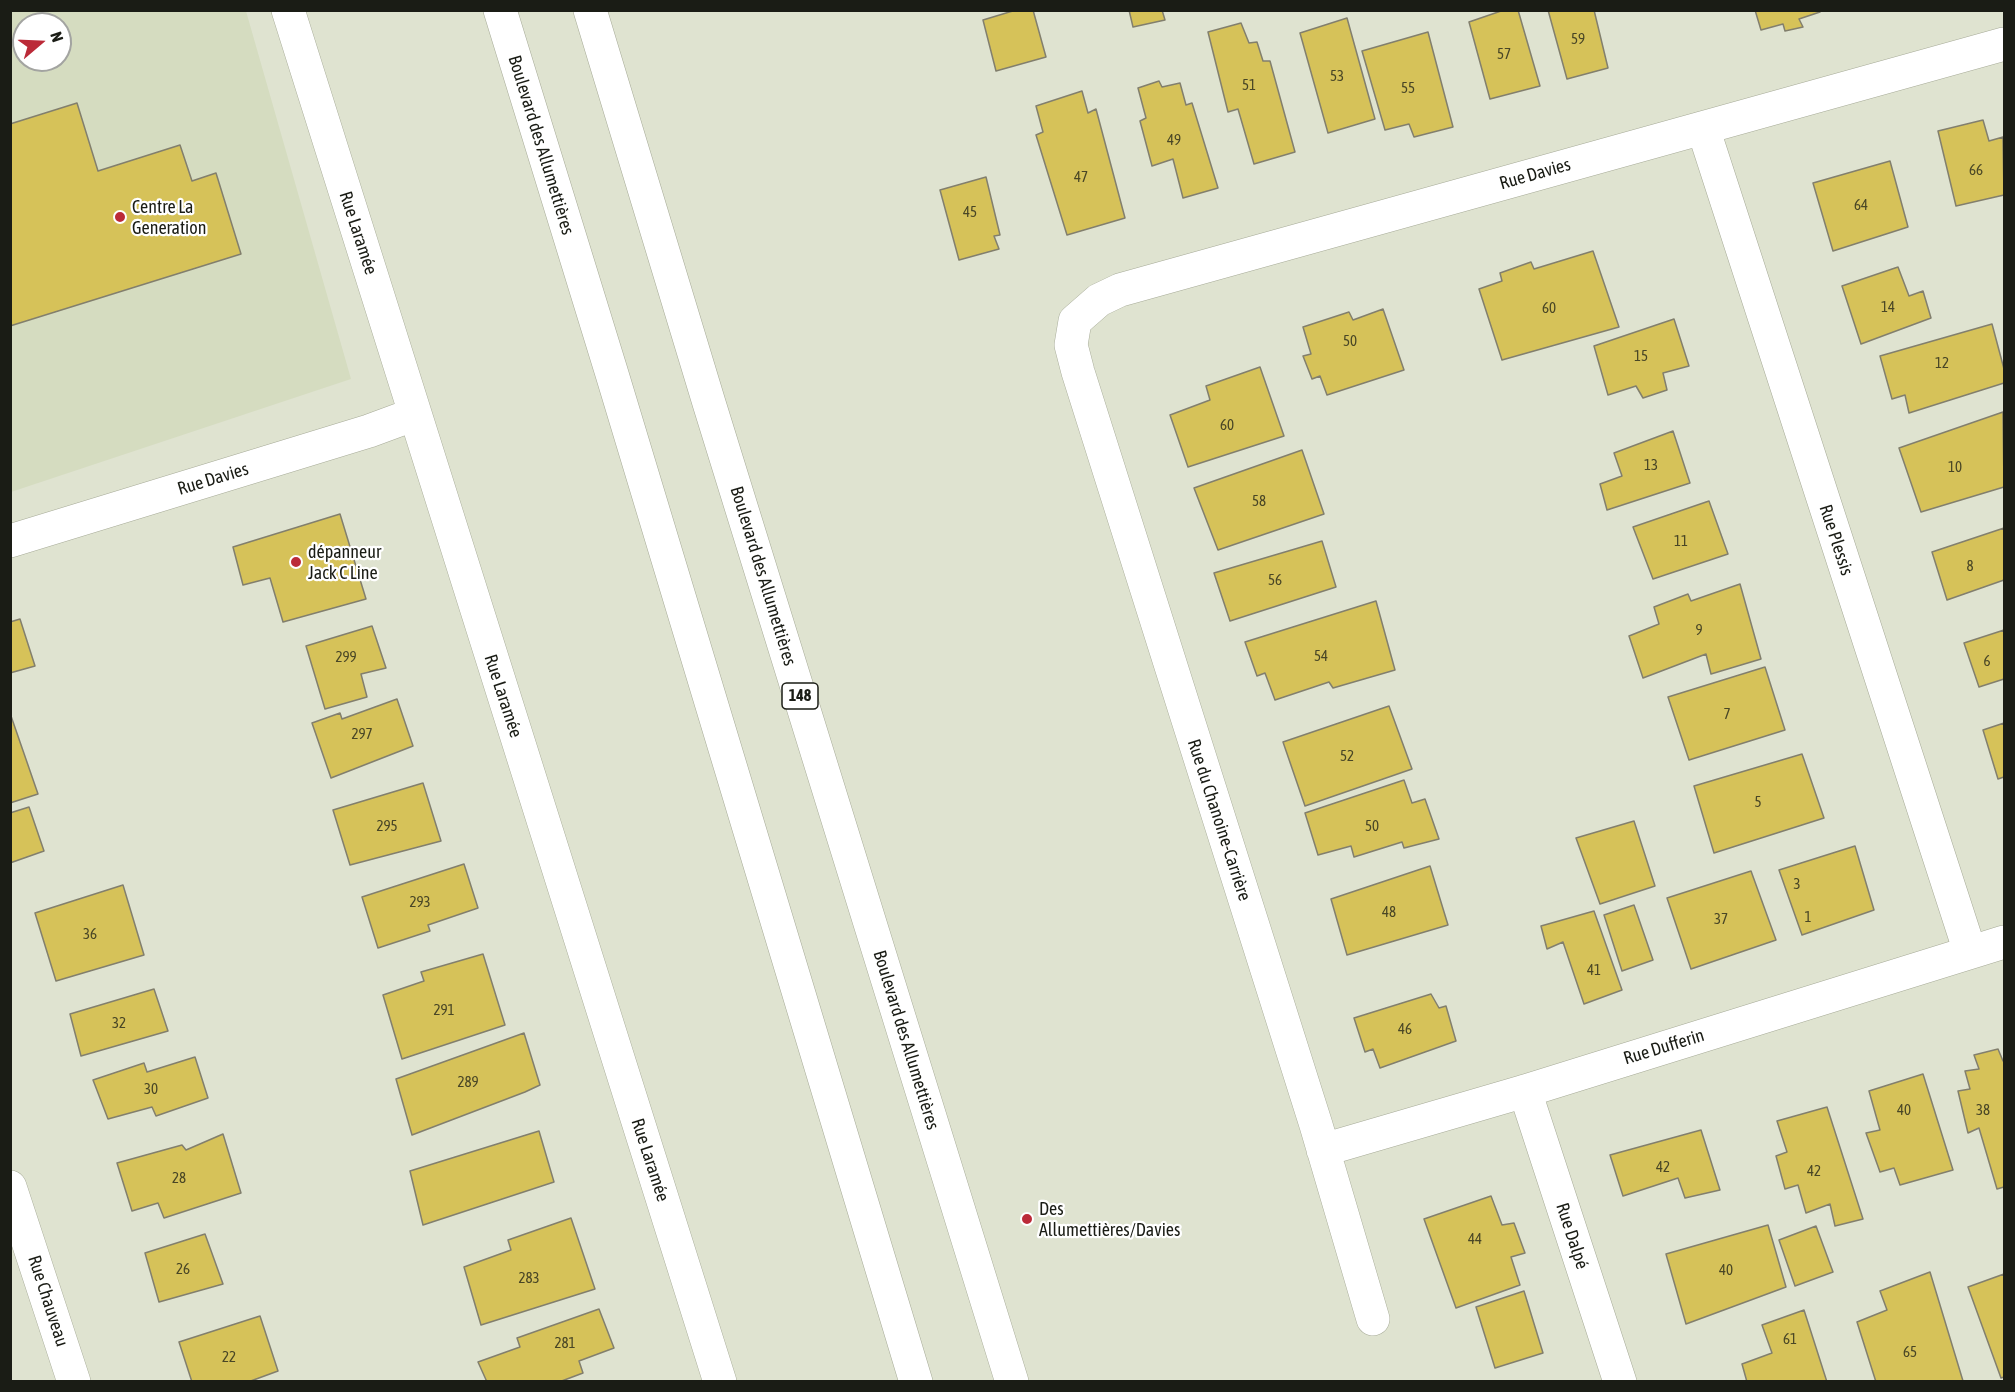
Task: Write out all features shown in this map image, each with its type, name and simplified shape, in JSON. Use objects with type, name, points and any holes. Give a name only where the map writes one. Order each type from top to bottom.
[{"type":"street","name":"Rue Laramée","points":[[288,10],[720,1382]]},
{"type":"street","name":"Boulevard des Allumettières","points":[[500,10],[916,1382]]},
{"type":"street","name":"Boulevard des Allumettières","points":[[590,10],[1012,1382]]},
{"type":"street","name":"Rue Davies","points":[[1074,321],[1098,300],[1120,290],[2004,44]]},
{"type":"street","name":"Rue Plessis","points":[[1703,128],[1970,952]]},
{"type":"street","name":"Rue du Chanoine-Carrière","points":[[1074,321],[1071,345],[1078,372],[1323,1150],[1373,1319]]},
{"type":"street","name":"Rue Davies","points":[[10,541],[369,431],[415,414]]},
{"type":"street","name":"Rue Dufferin","points":[[1323,1150],[1525,1091],[2004,942]]},
{"type":"street","name":"Rue Dalpé","points":[[1525,1091],[1620,1382]]},
{"type":"street","name":"Rue Chauveau","points":[[10,1187],[74,1382]]},
{"type":"shaded area","points":[[10,11],[246,11],[351,379],[11,492]]},
{"type":"building","points":[[1016,10],[1033,10],[1046,57],[996,71],[983,20]]},
{"type":"building","points":[[1129,10],[1162,10],[1165,20],[1133,27]]},
{"type":"building","points":[[1504,10],[1518,10],[1540,86],[1490,99],[1469,22]]},
{"type":"building","points":[[1548,10],[1594,10],[1608,68],[1567,79]]},
{"type":"building","points":[[1755,10],[1819,10],[1820,12],[1799,19],[1803,27],[1785,31],[1783,24],[1761,30]]},
{"type":"building","points":[[1347,18],[1375,119],[1328,133],[1300,33]]},
{"type":"building","points":[[1241,23],[1249,43],[1257,42],[1263,61],[1270,61],[1295,152],[1254,164],[1238,109],[1228,112],[1208,32]]},
{"type":"building","points":[[1428,32],[1453,127],[1414,137],[1409,124],[1385,130],[1362,51]]},
{"type":"building","points":[[1159,81],[1162,87],[1180,83],[1186,105],[1192,103],[1218,188],[1183,198],[1173,159],[1152,166],[1140,121],[1146,118],[1138,88]]},
{"type":"building","points":[[1082,91],[1088,113],[1096,109],[1125,218],[1067,235],[1036,135],[1043,132],[1036,106]]},
{"type":"building","name":"Centre La Generation","points":[[77,103],[98,171],[180,145],[192,181],[216,173],[241,254],[10,326],[10,124]]},
{"type":"building","points":[[1983,120],[1989,141],[2003,137],[2004,195],[1956,206],[1938,131]]},
{"type":"building","points":[[1890,161],[1908,227],[1833,251],[1813,183]]},
{"type":"building","points":[[986,177],[1000,235],[994,236],[999,249],[959,260],[940,190]]},
{"type":"building","points":[[1593,251],[1619,327],[1502,360],[1479,289],[1502,281],[1500,273],[1531,262],[1534,269]]},
{"type":"building","points":[[1898,267],[1909,296],[1923,291],[1931,318],[1861,344],[1842,286]]},
{"type":"building","points":[[1383,309],[1404,370],[1327,395],[1320,376],[1312,379],[1303,356],[1311,354],[1303,327],[1349,312],[1353,320]]},
{"type":"building","points":[[1674,319],[1689,366],[1663,373],[1667,390],[1643,398],[1636,386],[1608,395],[1594,346]]},
{"type":"building","points":[[1992,324],[2004,369],[2004,383],[1909,413],[1905,395],[1892,399],[1880,356]]},
{"type":"building","points":[[1260,367],[1284,436],[1188,467],[1170,415],[1210,400],[1206,386]]},
{"type":"building","points":[[2003,412],[2004,487],[1921,512],[1899,448]]},
{"type":"building","points":[[1673,431],[1690,483],[1607,510],[1600,484],[1622,476],[1614,453]]},
{"type":"building","points":[[1302,450],[1324,514],[1218,550],[1194,488]]},
{"type":"building","points":[[1709,501],[1728,554],[1653,579],[1633,527]]},
{"type":"building","name":"dépanneur Jack C Line","points":[[340,514],[366,599],[283,622],[270,578],[243,585],[233,547]]},
{"type":"building","points":[[2004,528],[2004,580],[1947,600],[1932,552]]},
{"type":"building","points":[[1322,541],[1336,587],[1230,621],[1214,573]]},
{"type":"building","points":[[1740,584],[1761,659],[1711,674],[1706,654],[1643,678],[1629,636],[1659,624],[1654,607],[1688,594],[1691,601]]},
{"type":"building","points":[[1376,601],[1395,670],[1333,688],[1329,682],[1275,700],[1265,673],[1257,676],[1245,642]]},
{"type":"building","points":[[20,619],[35,666],[10,673],[10,622]]},
{"type":"building","points":[[372,626],[386,668],[361,674],[367,697],[325,709],[306,646]]},
{"type":"building","points":[[2004,630],[2004,679],[1979,687],[1964,643]]},
{"type":"building","points":[[1765,667],[1785,730],[1689,760],[1668,697]]},
{"type":"building","points":[[397,699],[413,746],[331,778],[312,723],[340,713],[342,719]]},
{"type":"building","points":[[1389,706],[1412,769],[1305,806],[1283,742]]},
{"type":"building","points":[[10,717],[38,794],[10,803]]},
{"type":"building","points":[[2004,723],[2004,777],[1998,779],[1983,730]]},
{"type":"building","points":[[1802,754],[1824,818],[1714,853],[1694,786]]},
{"type":"building","points":[[1404,780],[1412,803],[1425,799],[1439,839],[1404,848],[1402,842],[1354,857],[1351,846],[1318,855],[1305,813]]},
{"type":"building","points":[[423,783],[441,841],[350,865],[333,810]]},
{"type":"building","points":[[29,807],[44,851],[10,863],[10,813]]},
{"type":"building","points":[[1634,821],[1655,886],[1600,904],[1576,838]]},
{"type":"building","points":[[1855,846],[1874,910],[1802,935],[1779,870]]},
{"type":"building","points":[[464,864],[478,908],[428,925],[430,931],[378,948],[362,897]]},
{"type":"building","points":[[1430,866],[1448,925],[1347,955],[1331,899]]},
{"type":"building","points":[[1751,871],[1776,940],[1691,969],[1667,898]]},
{"type":"building","points":[[123,885],[144,955],[56,981],[35,913]]},
{"type":"building","points":[[1634,905],[1653,960],[1622,971],[1604,915]]},
{"type":"building","points":[[1594,911],[1622,990],[1584,1004],[1563,942],[1547,949],[1541,926]]},
{"type":"building","points":[[483,954],[505,1025],[402,1059],[383,995],[424,981],[421,972]]},
{"type":"building","points":[[154,989],[168,1031],[81,1056],[70,1014]]},
{"type":"building","points":[[1431,994],[1439,1008],[1446,1006],[1456,1041],[1380,1068],[1373,1049],[1365,1052],[1354,1018]]},
{"type":"building","points":[[524,1033],[540,1085],[412,1135],[396,1079]]},
{"type":"building","points":[[1998,1049],[2004,1060],[2004,1187],[1997,1189],[1979,1128],[1968,1133],[1958,1091],[1970,1089],[1965,1071],[1979,1069],[1974,1055]]},
{"type":"building","points":[[195,1057],[208,1098],[156,1116],[152,1107],[108,1119],[93,1080],[144,1063],[147,1072]]},
{"type":"building","points":[[1923,1074],[1953,1170],[1900,1185],[1894,1168],[1880,1172],[1866,1133],[1880,1130],[1869,1091]]},
{"type":"building","points":[[1827,1107],[1863,1219],[1835,1226],[1830,1204],[1806,1213],[1798,1185],[1785,1189],[1776,1156],[1787,1152],[1777,1121]]},
{"type":"building","points":[[1701,1130],[1720,1190],[1685,1198],[1678,1178],[1623,1196],[1610,1155]]},
{"type":"building","points":[[539,1131],[554,1182],[423,1225],[410,1171]]},
{"type":"building","points":[[223,1134],[241,1193],[164,1218],[158,1203],[132,1211],[117,1163],[182,1145],[186,1150]]},
{"type":"building","points":[[1491,1196],[1502,1225],[1514,1223],[1525,1253],[1511,1257],[1520,1285],[1456,1308],[1424,1219]]},
{"type":"building","points":[[571,1218],[595,1289],[481,1325],[464,1267],[511,1250],[508,1240]]},
{"type":"building","points":[[1768,1225],[1786,1287],[1686,1324],[1666,1254]]},
{"type":"building","points":[[1816,1226],[1833,1272],[1795,1286],[1779,1240]]},
{"type":"building","points":[[205,1234],[223,1284],[159,1302],[145,1253]]},
{"type":"building","points":[[1930,1272],[1963,1381],[1876,1382],[1857,1322],[1887,1310],[1880,1291]]},
{"type":"building","points":[[2004,1274],[2004,1377],[2001,1378],[1968,1287]]},
{"type":"building","points":[[1524,1291],[1543,1353],[1495,1368],[1476,1307]]},
{"type":"building","points":[[599,1309],[614,1348],[579,1361],[583,1373],[559,1382],[487,1382],[478,1362],[520,1347],[517,1338]]},
{"type":"building","points":[[1804,1310],[1827,1382],[1747,1382],[1742,1364],[1772,1353],[1762,1325]]},
{"type":"building","points":[[260,1316],[278,1371],[248,1382],[192,1382],[179,1342]]},
{"type":"place","name":"Centre La Generation","points":[[120,217]]},
{"type":"place","name":"dépanneur Jack C Line","points":[[296,562]]},
{"type":"place","name":"Des Allumettières/Davies","points":[[1027,1219]]}]
